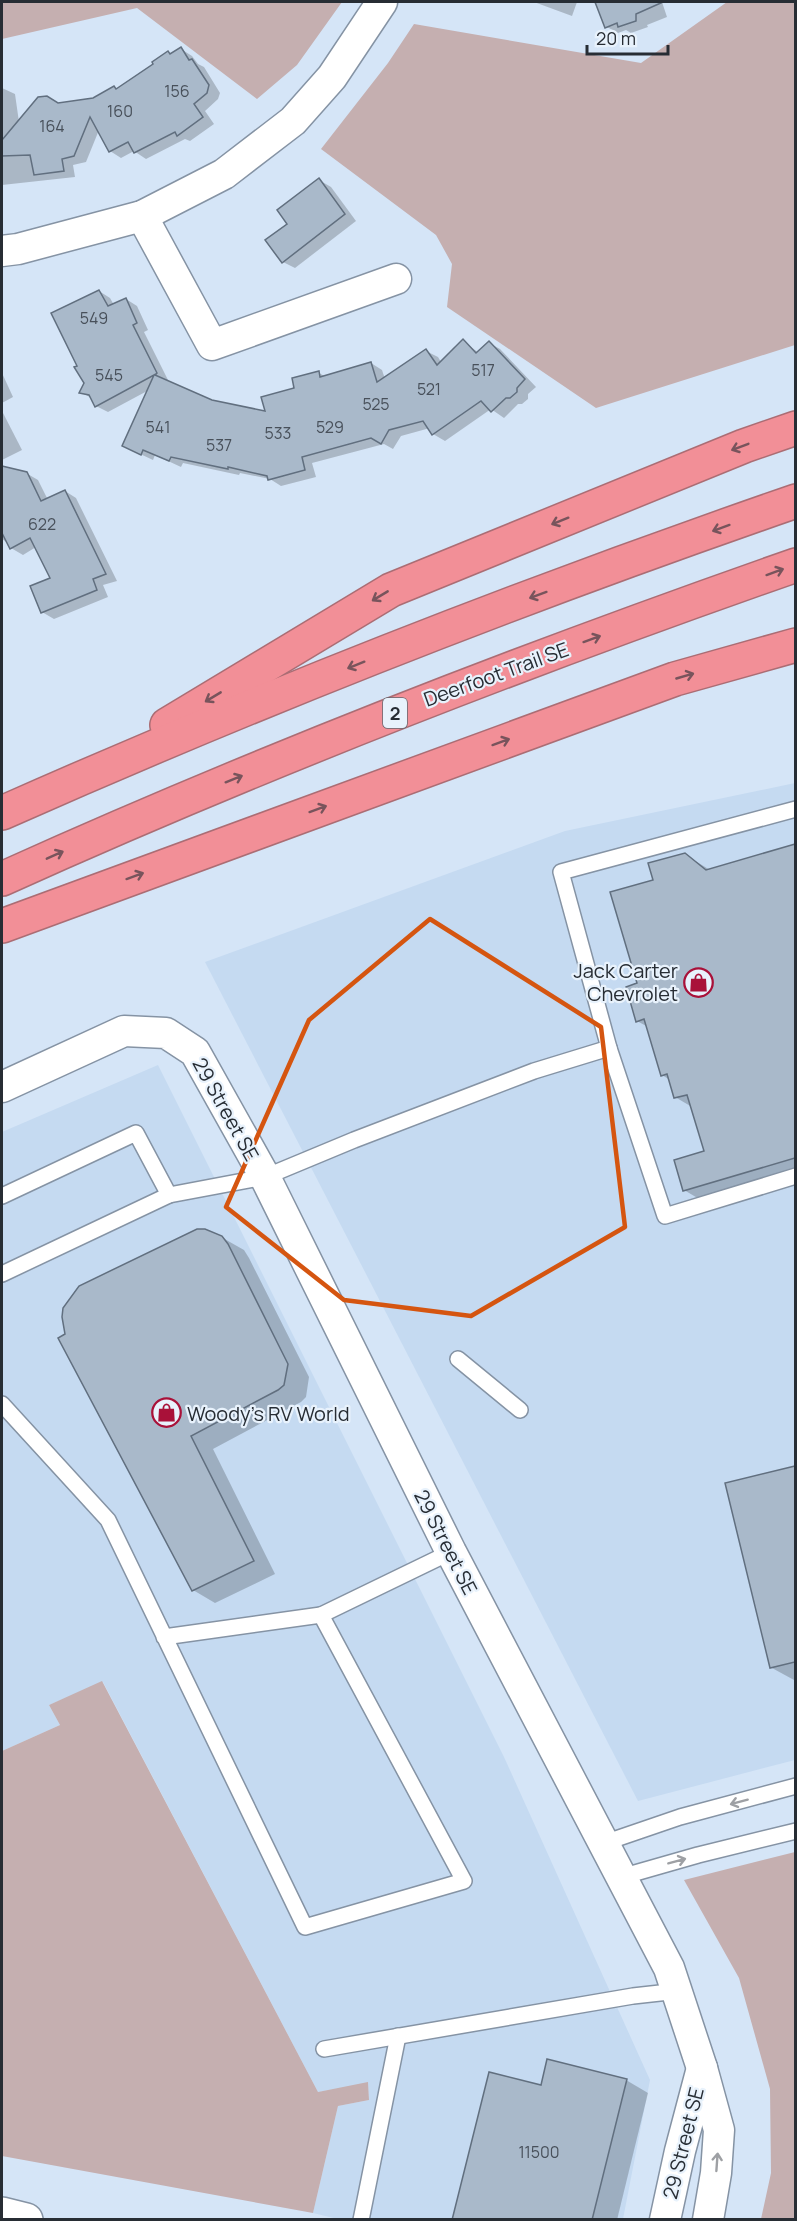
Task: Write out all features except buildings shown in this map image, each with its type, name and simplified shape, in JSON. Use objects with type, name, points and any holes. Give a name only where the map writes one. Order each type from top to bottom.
[{"type":"highway","points":[[76,780],[391,590],[744,446],[795,428]]},
{"type":"highway","points":[[2,813],[76,780],[429,635],[795,501]]},
{"type":"highway","name":"Deerfoot Trail SE","points":[[2,879],[95,837],[443,693],[795,565]]},
{"type":"highway","points":[[2,926],[675,679],[795,645]]},
{"type":"main road","points":[[2,2214],[26,2220]]},
{"type":"street","points":[[2,251],[18,249],[142,216],[224,174],[293,121],[332,77],[382,2]]},
{"type":"street","points":[[142,216],[212,345],[396,279]]},
{"type":"street","name":"29 Street SE","points":[[2,1087],[124,1031],[166,1033],[195,1052],[265,1178],[451,1552],[669,1968],[702,2067],[719,2130],[716,2173],[708,2220]]},
{"type":"street","name":"29 Street SE","points":[[665,2220],[702,2067]]},
{"type":"lane","points":[[795,809],[561,872],[609,1048],[665,1216],[795,1176]]},
{"type":"lane","points":[[2,1274],[169,1195],[265,1178],[354,1140],[534,1071],[609,1048]]},
{"type":"lane","points":[[2,1196],[136,1133],[169,1195]]},
{"type":"lane","points":[[458,1359],[520,1410]]},
{"type":"lane","points":[[2,1404],[108,1520],[304,1927],[464,1881],[321,1615]]},
{"type":"lane","points":[[164,1637],[321,1615],[451,1552]]},
{"type":"lane","points":[[604,1843],[680,1817],[795,1786]]},
{"type":"lane","points":[[621,1877],[795,1831]]},
{"type":"lane","points":[[324,2049],[633,1996],[678,1991]]},
{"type":"lane","points":[[361,2220],[398,2036]]},
{"type":"highlighted area","points":[[430,919],[601,1027],[625,1227],[471,1316],[344,1300],[226,1207],[309,1020]]},
{"type":"shaded area","points":[[2,2],[342,2],[297,65],[257,99],[137,8],[2,39]]},
{"type":"shaded area","points":[[727,2],[795,2],[795,345],[596,408],[447,307],[452,264],[436,235],[321,149],[388,63],[414,24],[641,63]]},
{"type":"shaded area","points":[[795,783],[795,1760],[638,1801],[205,962],[565,831]]},
{"type":"shaded area","points":[[158,1065],[504,1757],[650,2080],[623,2219],[342,2220],[313,2213],[338,2106],[369,2100],[368,2083],[318,2092],[103,1682],[49,1705],[60,1725],[2,1751],[2,1132]]},
{"type":"shaded area","points":[[102,1681],[318,2092],[368,2082],[369,2100],[338,2106],[313,2213],[2,2156],[2,1751],[60,1725],[49,1705]]},
{"type":"shaded area","points":[[795,1852],[795,2219],[761,2219],[771,2173],[770,2089],[739,1978],[684,1880]]},
{"type":"place","name":"Jack Carter Chevrolet","points":[[699,982]]},
{"type":"place","name":"Woody's RV World","points":[[166,1413]]}]
